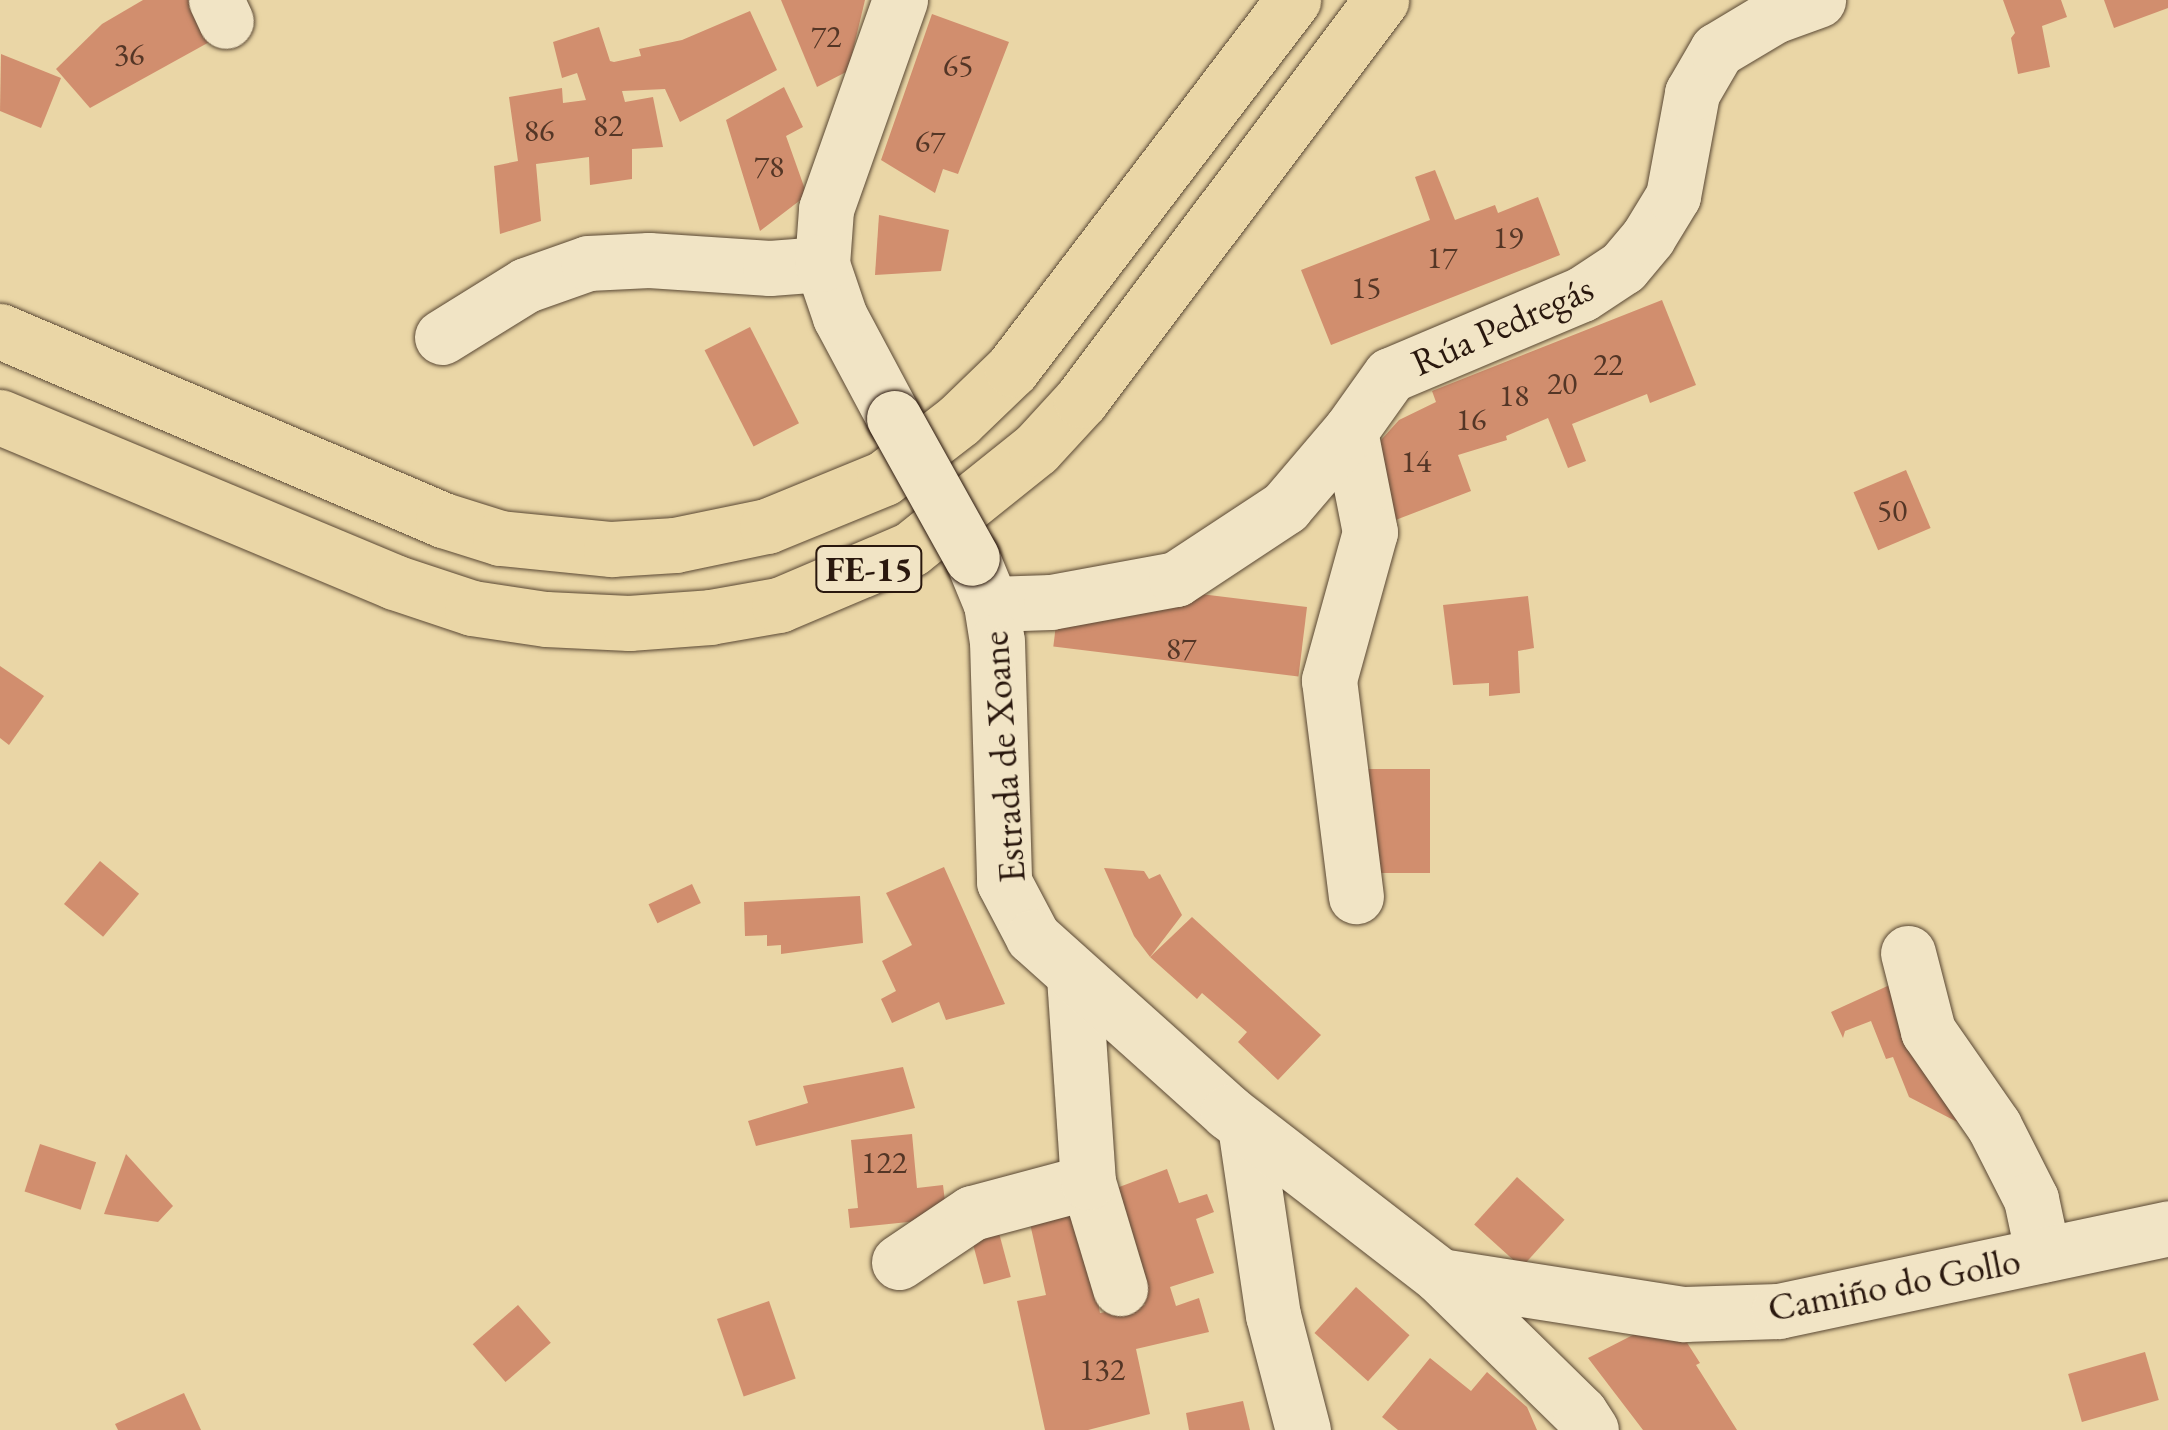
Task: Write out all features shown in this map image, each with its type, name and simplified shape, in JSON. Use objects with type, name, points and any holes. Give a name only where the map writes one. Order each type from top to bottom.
[{"type":"highway","name":"FE-15","points":[[0,331],[442,520],[500,538],[612,549],[675,545],[768,526],[884,478],[958,420],[1012,369],[1294,0]]},
{"type":"highway","name":"FE-15","points":[[0,417],[394,582],[472,608],[546,619],[629,623],[710,618],[779,604],[911,548],[1036,449],[1081,400],[1382,0]]},
{"type":"street","name":"Estrada de Xoane","points":[[900,0],[826,209],[822,264],[840,317],[982,581],[1000,684],[1004,882],[1033,937],[1074,978],[1245,1126],[1440,1276],[1580,1413],[1591,1430]]},
{"type":"street","name":"Rúa Pedregás","points":[[982,581],[1051,602],[1176,579],[1285,507],[1350,431],[1390,375],[1582,294],[1623,267],[1648,237],[1673,196],[1692,92],[1717,50],[1774,16],[1818,0]]},
{"type":"street","points":[[442,336],[526,285],[588,264],[649,260],[770,268],[822,264]]},
{"type":"street","points":[[1350,431],[1370,532],[1329,680],[1356,896]]},
{"type":"street","points":[[1908,953],[1928,1031],[1994,1126],[2031,1199],[2043,1255]]},
{"type":"street","points":[[1074,978],[1088,1182],[1120,1288]]},
{"type":"street","points":[[1245,1126],[1273,1315],[1303,1430]]},
{"type":"street","points":[[900,1262],[972,1213],[1088,1182]]},
{"type":"street","name":"Camiño do Gollo","points":[[1440,1276],[1684,1314],[1780,1311],[2168,1228]]},
{"type":"building","points":[[143,0],[194,0],[213,40],[90,108],[56,69],[102,24]]},
{"type":"building","points":[[781,0],[865,0],[848,71],[817,87]]},
{"type":"building","points":[[2003,0],[2061,0],[2067,17],[2042,26],[2050,67],[2018,74],[2011,38],[2015,33]]},
{"type":"building","points":[[2104,0],[2168,0],[2168,8],[2114,28]]},
{"type":"building","points":[[750,11],[777,70],[680,122],[665,89],[622,91],[625,102],[653,97],[663,147],[632,149],[632,179],[590,185],[589,157],[536,164],[541,221],[500,234],[494,166],[518,161],[509,97],[562,88],[563,103],[586,100],[577,73],[562,78],[553,42],[599,27],[610,61],[614,62],[641,56],[639,49],[682,40]]},
{"type":"building","points":[[932,14],[1009,42],[958,174],[943,169],[935,193],[881,160]]},
{"type":"building","points":[[1,54],[61,78],[41,128],[0,111]]},
{"type":"building","points":[[784,87],[803,127],[786,136],[807,195],[760,231],[726,120]]},
{"type":"building","points":[[1435,170],[1455,220],[1495,205],[1498,213],[1538,197],[1560,255],[1331,345],[1301,270],[1430,220],[1415,177]]},
{"type":"building","points":[[879,215],[949,230],[941,271],[875,275]]},
{"type":"building","points":[[1662,300],[1696,385],[1650,403],[1647,394],[1572,424],[1586,461],[1568,468],[1548,418],[1506,436],[1507,440],[1458,455],[1471,491],[1393,521],[1373,449],[1399,420],[1436,402],[1432,391]]},
{"type":"building","points":[[750,327],[799,423],[754,446],[705,350]]},
{"type":"building","points":[[1906,470],[1931,528],[1878,550],[1854,492]]},
{"type":"building","points":[[1062,577],[1307,607],[1298,676],[1053,646]]},
{"type":"building","points":[[1528,596],[1534,648],[1518,651],[1520,693],[1489,696],[1489,683],[1453,685],[1443,605]]},
{"type":"building","points":[[0,666],[44,696],[9,745],[0,738]]},
{"type":"building","points":[[1356,769],[1430,769],[1430,873],[1356,873]]},
{"type":"building","points":[[100,861],[139,894],[103,937],[64,904]]},
{"type":"building","points":[[944,867],[1005,1004],[946,1020],[939,1002],[892,1023],[881,999],[896,991],[882,961],[912,945],[886,893]]},
{"type":"building","points":[[1104,868],[1144,871],[1149,879],[1160,874],[1182,915],[1150,957],[1134,936]]},
{"type":"building","points":[[692,884],[701,903],[657,923],[648,904]]},
{"type":"building","points":[[860,896],[863,943],[781,954],[781,945],[767,946],[767,935],[745,936],[744,902]]},
{"type":"building","points":[[1192,917],[1321,1035],[1278,1080],[1238,1042],[1247,1032],[1202,993],[1197,999],[1150,957]]},
{"type":"building","points":[[1894,983],[1965,1126],[1909,1097],[1893,1057],[1886,1059],[1871,1021],[1845,1031],[1843,1038],[1831,1012]]},
{"type":"building","points":[[903,1067],[915,1108],[756,1146],[748,1121],[808,1103],[803,1086]]},
{"type":"building","points":[[912,1134],[917,1188],[943,1185],[947,1218],[850,1228],[848,1209],[858,1208],[851,1140]]},
{"type":"building","points":[[40,1144],[96,1162],[81,1210],[25,1192]]},
{"type":"building","points":[[126,1154],[173,1206],[158,1222],[104,1214]]},
{"type":"building","points":[[1167,1169],[1179,1203],[1207,1194],[1214,1212],[1196,1219],[1214,1273],[1170,1287],[1176,1306],[1199,1298],[1209,1332],[1136,1349],[1150,1414],[1088,1430],[1045,1430],[1017,1301],[1046,1295],[1027,1210],[1077,1198],[1100,1313],[1145,1305],[1106,1192]]},
{"type":"building","points":[[1517,1177],[1565,1220],[1522,1267],[1474,1225]]},
{"type":"building","points":[[995,1218],[1011,1277],[984,1284],[968,1225]]},
{"type":"building","points":[[1356,1287],[1410,1335],[1368,1381],[1315,1333]]},
{"type":"building","points":[[769,1301],[796,1379],[744,1396],[717,1319]]},
{"type":"building","points":[[518,1305],[551,1343],[506,1382],[473,1344]]},
{"type":"building","points":[[1670,1316],[1737,1430],[1643,1430],[1588,1358]]},
{"type":"building","points":[[2145,1352],[2159,1400],[2082,1422],[2068,1374]]},
{"type":"building","points":[[1430,1358],[1471,1391],[1487,1372],[1527,1407],[1537,1430],[1398,1430],[1382,1417]]},
{"type":"building","points":[[184,1393],[201,1430],[118,1430],[115,1424]]},
{"type":"building","points":[[1243,1401],[1250,1430],[1189,1430],[1186,1413]]}]
